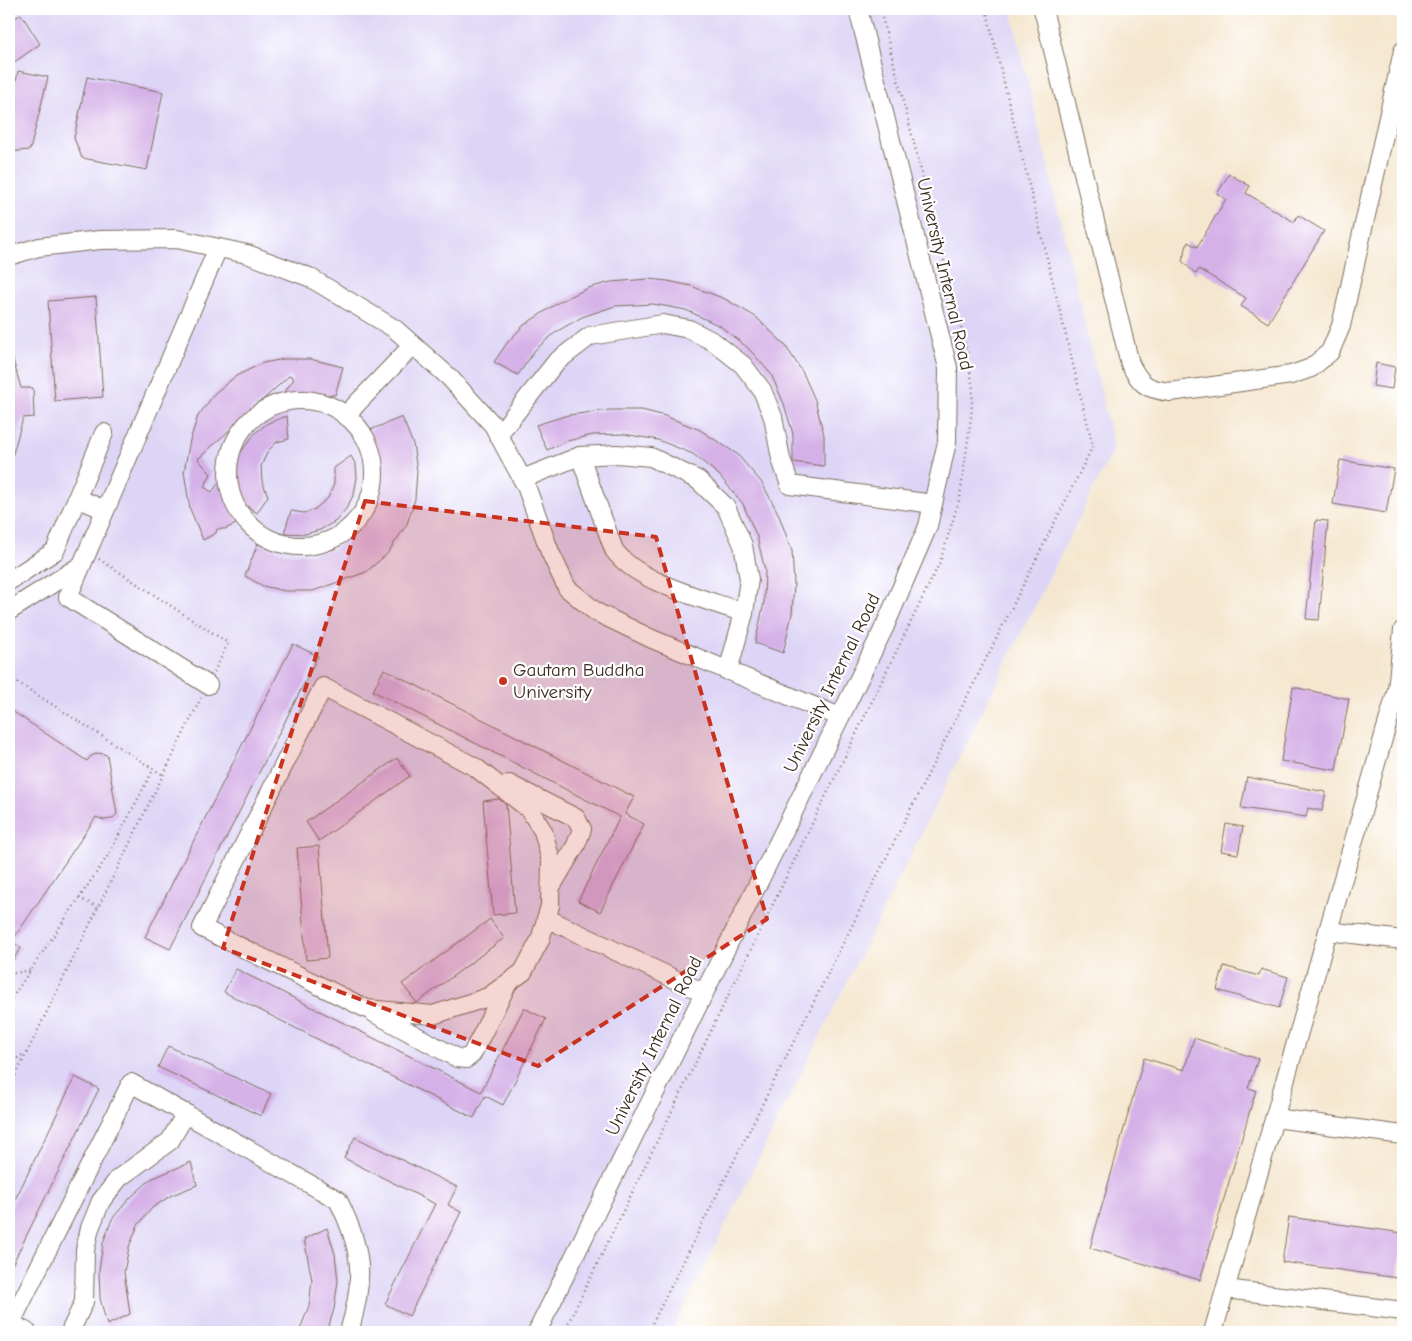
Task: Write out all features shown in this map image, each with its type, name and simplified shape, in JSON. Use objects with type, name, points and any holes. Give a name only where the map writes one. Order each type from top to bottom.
[{"type":"street","name":"University Internal Road","points":[[537,1332],[885,626],[928,526],[947,442],[948,368],[858,9]]},
{"type":"street","points":[[1043,9],[1130,364],[1140,382],[1155,390],[1170,392],[1291,375],[1311,368],[1330,352],[1341,326],[1403,51]]},
{"type":"street","points":[[9,256],[39,247],[100,240],[177,238],[247,254],[308,277],[395,329],[449,377],[493,425],[522,479],[567,588],[596,612],[652,640],[840,717]]},
{"type":"street","points":[[208,685],[68,597],[218,248]]},
{"type":"street","points":[[498,435],[556,362],[590,336],[662,324],[689,329],[714,342],[743,366],[762,390],[772,417],[780,459],[790,485],[933,504]]},
{"type":"street","points":[[345,416],[413,345]]},
{"type":"street","points":[[306,400],[335,408],[345,416],[356,425],[370,448],[375,478],[366,509],[349,529],[325,543],[296,547],[272,541],[245,521],[231,499],[227,468],[234,441],[252,417],[274,404],[306,400]]},
{"type":"street","points":[[9,581],[55,551],[104,433]]},
{"type":"street","points":[[522,479],[580,456],[617,454],[651,457],[698,480],[726,507],[742,544],[749,578],[744,613],[728,671]]},
{"type":"street","points":[[580,456],[614,550],[622,561],[643,576],[744,613]]},
{"type":"street","points":[[77,498],[105,510]]},
{"type":"street","points":[[9,611],[83,559]]},
{"type":"street","points":[[1213,1332],[1328,931],[1400,691],[1403,630]]},
{"type":"street","points":[[508,983],[472,1054],[466,1059],[457,1058],[367,1009],[202,928],[323,687],[576,818],[582,828],[576,845],[551,888]]},
{"type":"street","points":[[367,1009],[433,1015],[488,997],[523,972],[540,940],[550,906],[552,861],[543,831],[529,809],[475,767]]},
{"type":"street","points":[[546,918],[704,993]]},
{"type":"street","points":[[1328,931],[1403,940]]},
{"type":"street","points":[[27,1332],[10,1325],[131,1083],[338,1200],[351,1226],[360,1256],[359,1301],[349,1332]]},
{"type":"street","points":[[70,1332],[84,1302],[85,1250],[101,1201],[119,1178],[170,1141],[186,1113]]},
{"type":"street","points":[[1274,1118],[1403,1135]]},
{"type":"street","points":[[1226,1289],[1403,1311]]},
{"type":"path","points":[[564,1332],[940,562],[960,497],[974,389],[967,352],[880,9]]},
{"type":"path","points":[[648,1332],[1094,446],[986,9]]},
{"type":"path","points":[[9,1089],[228,643],[83,559]]},
{"type":"path","points":[[9,678],[163,776]]},
{"type":"path","points":[[9,1002],[109,854],[153,770]]},
{"type":"path","points":[[79,898],[98,907]]},
{"type":"path","points":[[9,974],[31,970]]},
{"type":"path","points":[[9,1064],[27,1052]]},
{"type":"highlighted area","points":[[365,501],[656,537],[767,919],[538,1066],[223,948]]},
{"type":"shaded area","name":"Gautam Buddha University","points":[[9,9],[1011,9],[1114,448],[672,1332],[9,1332]]},
{"type":"building","points":[[21,14],[40,44],[9,66],[9,23]]},
{"type":"building","points":[[18,71],[48,77],[30,150],[9,152],[9,122]]},
{"type":"building","points":[[87,77],[163,92],[147,170],[82,158],[74,138]]},
{"type":"building","points":[[1229,174],[1250,186],[1246,193],[1294,222],[1298,215],[1324,231],[1268,323],[1241,306],[1246,298],[1199,269],[1196,274],[1182,261],[1188,242],[1197,247],[1226,199],[1217,194]]},
{"type":"building","points":[[648,279],[691,286],[725,299],[756,317],[785,345],[803,373],[815,400],[824,435],[824,466],[793,462],[793,434],[784,404],[771,374],[748,348],[720,326],[686,310],[653,304],[615,306],[582,317],[556,332],[535,350],[518,375],[494,362],[507,343],[524,325],[559,302],[588,288],[611,282]]},
{"type":"building","points":[[96,297],[103,397],[55,401],[48,301]]},
{"type":"building","points":[[12,356],[21,388],[33,388],[34,417],[23,418],[12,457],[9,457],[9,357]]},
{"type":"building","points":[[284,359],[310,359],[343,367],[335,395],[282,395],[294,379],[290,375],[198,459],[211,474],[204,487],[212,492],[255,433],[268,423],[287,416],[289,439],[277,442],[268,451],[261,466],[262,481],[268,496],[257,513],[221,488],[238,523],[225,529],[217,529],[216,533],[203,540],[190,509],[184,472],[190,440],[198,416],[215,393],[236,376],[263,363]]},
{"type":"building","points":[[1376,363],[1395,367],[1392,389],[1373,386]]},
{"type":"building","points":[[610,410],[642,410],[665,416],[700,430],[737,454],[762,483],[778,513],[792,551],[794,584],[792,614],[783,653],[755,643],[764,603],[765,570],[757,537],[743,504],[719,475],[693,454],[658,440],[624,434],[593,435],[567,441],[547,450],[536,425],[568,415]]},
{"type":"building","points":[[402,417],[413,444],[417,471],[415,499],[407,524],[387,554],[366,572],[313,591],[285,591],[263,586],[245,576],[258,543],[285,553],[309,554],[334,549],[357,532],[369,514],[378,491],[380,467],[368,431]]},
{"type":"building","points":[[351,456],[356,465],[357,478],[354,494],[346,509],[336,521],[320,530],[305,534],[284,533],[291,511],[304,513],[315,509],[328,498],[334,484],[334,468]]},
{"type":"building","points":[[1340,460],[1394,469],[1386,513],[1333,504]]},
{"type":"building","points":[[1316,520],[1328,521],[1319,620],[1306,619]]},
{"type":"building","points":[[293,644],[318,656],[170,949],[145,937]]},
{"type":"building","points":[[384,669],[634,797],[625,814],[644,824],[600,912],[578,901],[620,817],[373,691]]},
{"type":"building","points":[[1293,687],[1349,699],[1336,770],[1281,761]]},
{"type":"building","points":[[9,709],[87,761],[91,756],[99,753],[107,755],[117,814],[112,819],[104,820],[96,817],[12,941],[21,948],[9,966]]},
{"type":"building","points":[[397,758],[410,776],[319,841],[306,822]]},
{"type":"building","points":[[1247,777],[1326,792],[1322,811],[1308,808],[1306,817],[1241,808]]},
{"type":"building","points":[[499,799],[506,804],[515,913],[493,915],[483,801]]},
{"type":"building","points":[[1226,824],[1243,827],[1238,854],[1221,851]]},
{"type":"building","points":[[319,846],[328,958],[306,960],[297,848]]},
{"type":"building","points":[[490,919],[504,938],[417,1003],[402,984]]},
{"type":"building","points":[[1224,966],[1259,976],[1261,969],[1288,977],[1279,1008],[1217,990]]},
{"type":"building","points":[[236,969],[481,1092],[524,1008],[546,1019],[503,1105],[485,1096],[474,1118],[224,992]]},
{"type":"building","points":[[1194,1038],[1258,1059],[1248,1088],[1256,1090],[1200,1280],[1090,1248],[1144,1058],[1184,1070]]},
{"type":"building","points":[[168,1046],[271,1094],[261,1116],[158,1067]]},
{"type":"building","points":[[75,1077],[99,1089],[9,1271],[9,1212]]},
{"type":"building","points":[[355,1137],[457,1187],[448,1205],[461,1212],[409,1316],[385,1304],[435,1204],[344,1158]]},
{"type":"building","points":[[191,1162],[197,1185],[172,1195],[152,1208],[138,1225],[129,1247],[124,1272],[130,1314],[107,1325],[100,1298],[99,1271],[103,1243],[112,1219],[129,1199],[151,1179]]},
{"type":"building","points":[[1289,1217],[1403,1233],[1398,1278],[1282,1262]]},
{"type":"building","points":[[327,1228],[335,1254],[338,1281],[334,1309],[327,1332],[299,1332],[309,1306],[312,1280],[304,1239]]},
{"type":"place","name":"Gautam Buddha University","points":[[503,681]]}]
